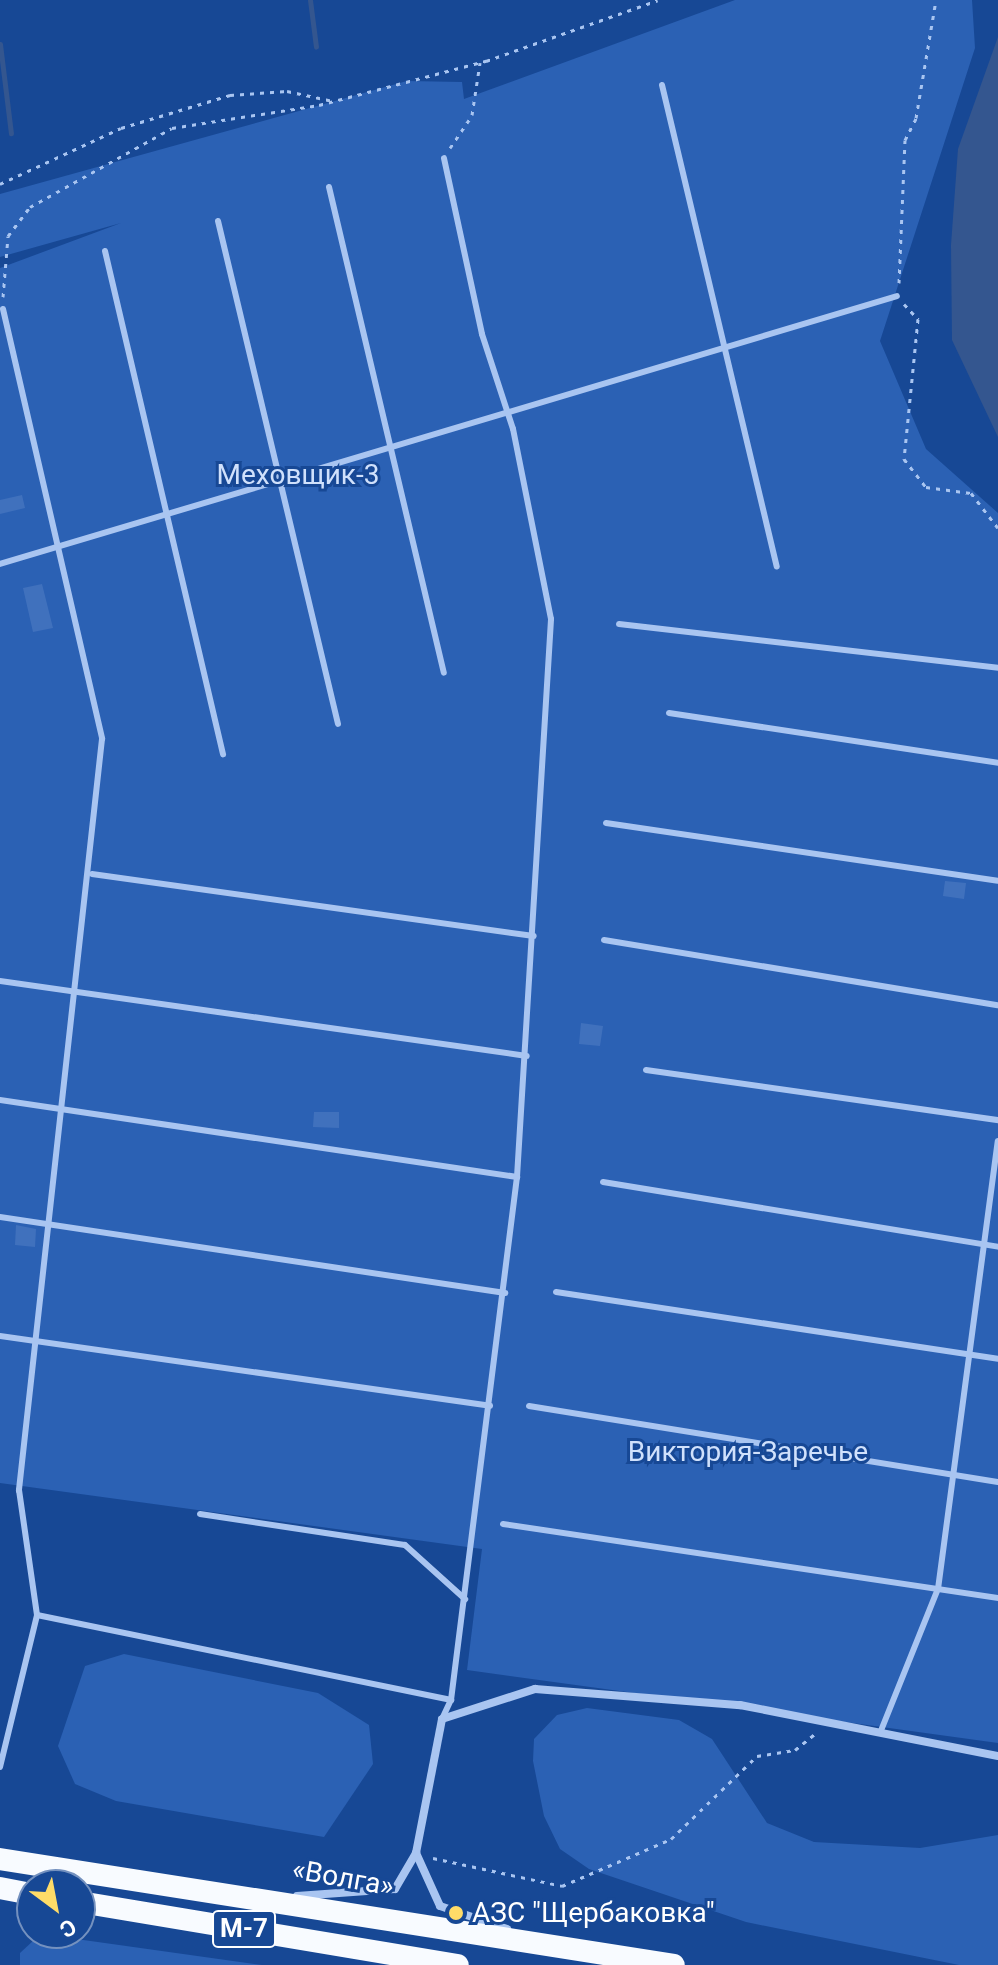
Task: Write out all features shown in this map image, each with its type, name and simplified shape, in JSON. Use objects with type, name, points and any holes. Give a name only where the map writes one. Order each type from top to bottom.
[{"type":"highway","name":"«Волга»","points":[[0,1859],[269,1896],[674,1965]]},
{"type":"highway","name":"М-7","points":[[96,1905],[458,1965]]},
{"type":"street","points":[[269,1896],[395,1889],[416,1853],[442,1719],[535,1689],[740,1705],[831,1720],[998,1756]]},
{"type":"street","points":[[416,1853],[440,1906],[540,1942]]},
{"type":"lane","points":[[662,85],[777,566]]},
{"type":"lane","points":[[442,1719],[451,1700],[465,1599],[517,1177],[527,1056],[551,619],[444,158]]},
{"type":"lane","points":[[329,187],[444,673]]},
{"type":"lane","points":[[218,221],[338,724]]},
{"type":"lane","points":[[105,251],[223,754]]},
{"type":"lane","points":[[0,564],[722,345],[897,296]]},
{"type":"lane","points":[[0,1767],[37,1615],[19,1490],[92,874],[102,739],[3,309]]},
{"type":"lane","points":[[619,624],[998,668]]},
{"type":"lane","points":[[669,713],[998,763]]},
{"type":"lane","points":[[606,823],[998,881]]},
{"type":"lane","points":[[92,874],[534,936]]},
{"type":"lane","points":[[604,940],[998,1005]]},
{"type":"lane","points":[[0,981],[527,1056]]},
{"type":"lane","points":[[646,1070],[998,1120]]},
{"type":"lane","points":[[0,1100],[517,1177]]},
{"type":"lane","points":[[880,1733],[938,1589],[998,1141]]},
{"type":"lane","points":[[603,1182],[998,1247]]},
{"type":"lane","points":[[0,1217],[505,1293]]},
{"type":"lane","points":[[556,1292],[998,1359]]},
{"type":"lane","points":[[0,1336],[490,1406]]},
{"type":"lane","points":[[529,1406],[998,1482]]},
{"type":"lane","points":[[200,1514],[405,1545],[465,1599]]},
{"type":"lane","points":[[503,1524],[998,1598]]},
{"type":"lane","points":[[37,1615],[451,1700]]},
{"type":"path","points":[[3,309],[8,236],[30,207],[172,128],[335,101],[480,63],[658,0]]},
{"type":"path","points":[[936,0],[916,118],[905,140],[897,296],[918,319],[904,459],[926,487],[971,493],[998,528]]},
{"type":"path","points":[[444,158],[472,115],[480,63]]},
{"type":"path","points":[[0,184],[121,128],[230,95],[287,91],[335,101]]},
{"type":"path","points":[[416,1853],[562,1886],[671,1839],[757,1756],[795,1750],[831,1720]]},
{"type":"green space","name":"Меховщик-3","points":[[735,0],[972,0],[975,48],[880,341],[926,449],[998,513],[998,1743],[467,1670],[482,1549],[0,1483],[0,268],[121,223],[0,257],[0,194],[407,81],[462,82],[464,99]]},
{"type":"green space","points":[[124,1654],[318,1693],[369,1725],[373,1764],[324,1837],[116,1801],[75,1784],[58,1746],[85,1666]]},
{"type":"green space","points":[[587,1708],[679,1720],[712,1739],[767,1823],[814,1842],[920,1848],[998,1835],[998,1965],[959,1965],[746,1922],[589,1869],[560,1849],[544,1816],[533,1761],[534,1739],[557,1715]]},
{"type":"green space","points":[[96,1942],[262,1965],[20,1965],[20,1953],[24,1949],[96,1949]]},
{"type":"shaded area","points":[[998,37],[998,437],[952,340],[951,245],[958,149]]},
{"type":"building","points":[[22,495],[25,508],[0,514],[0,500]]},
{"type":"building","points":[[42,584],[53,628],[33,632],[23,588]]},
{"type":"building","points":[[945,881],[966,883],[964,899],[943,896]]},
{"type":"building","points":[[581,1023],[603,1026],[600,1046],[579,1044]]},
{"type":"building","points":[[314,1112],[339,1112],[339,1128],[313,1127]]},
{"type":"building","points":[[16,1225],[36,1229],[35,1247],[15,1245]]},
{"type":"waterway","points":[[310,0],[316,47]]},
{"type":"waterway","points":[[0,44],[11,133]]},
{"type":"place","name":"АЗС \"Щербаковка\"","points":[[456,1913]]},
{"type":"park label","name":"Виктория-Заречье","points":[[748,1452]]}]
